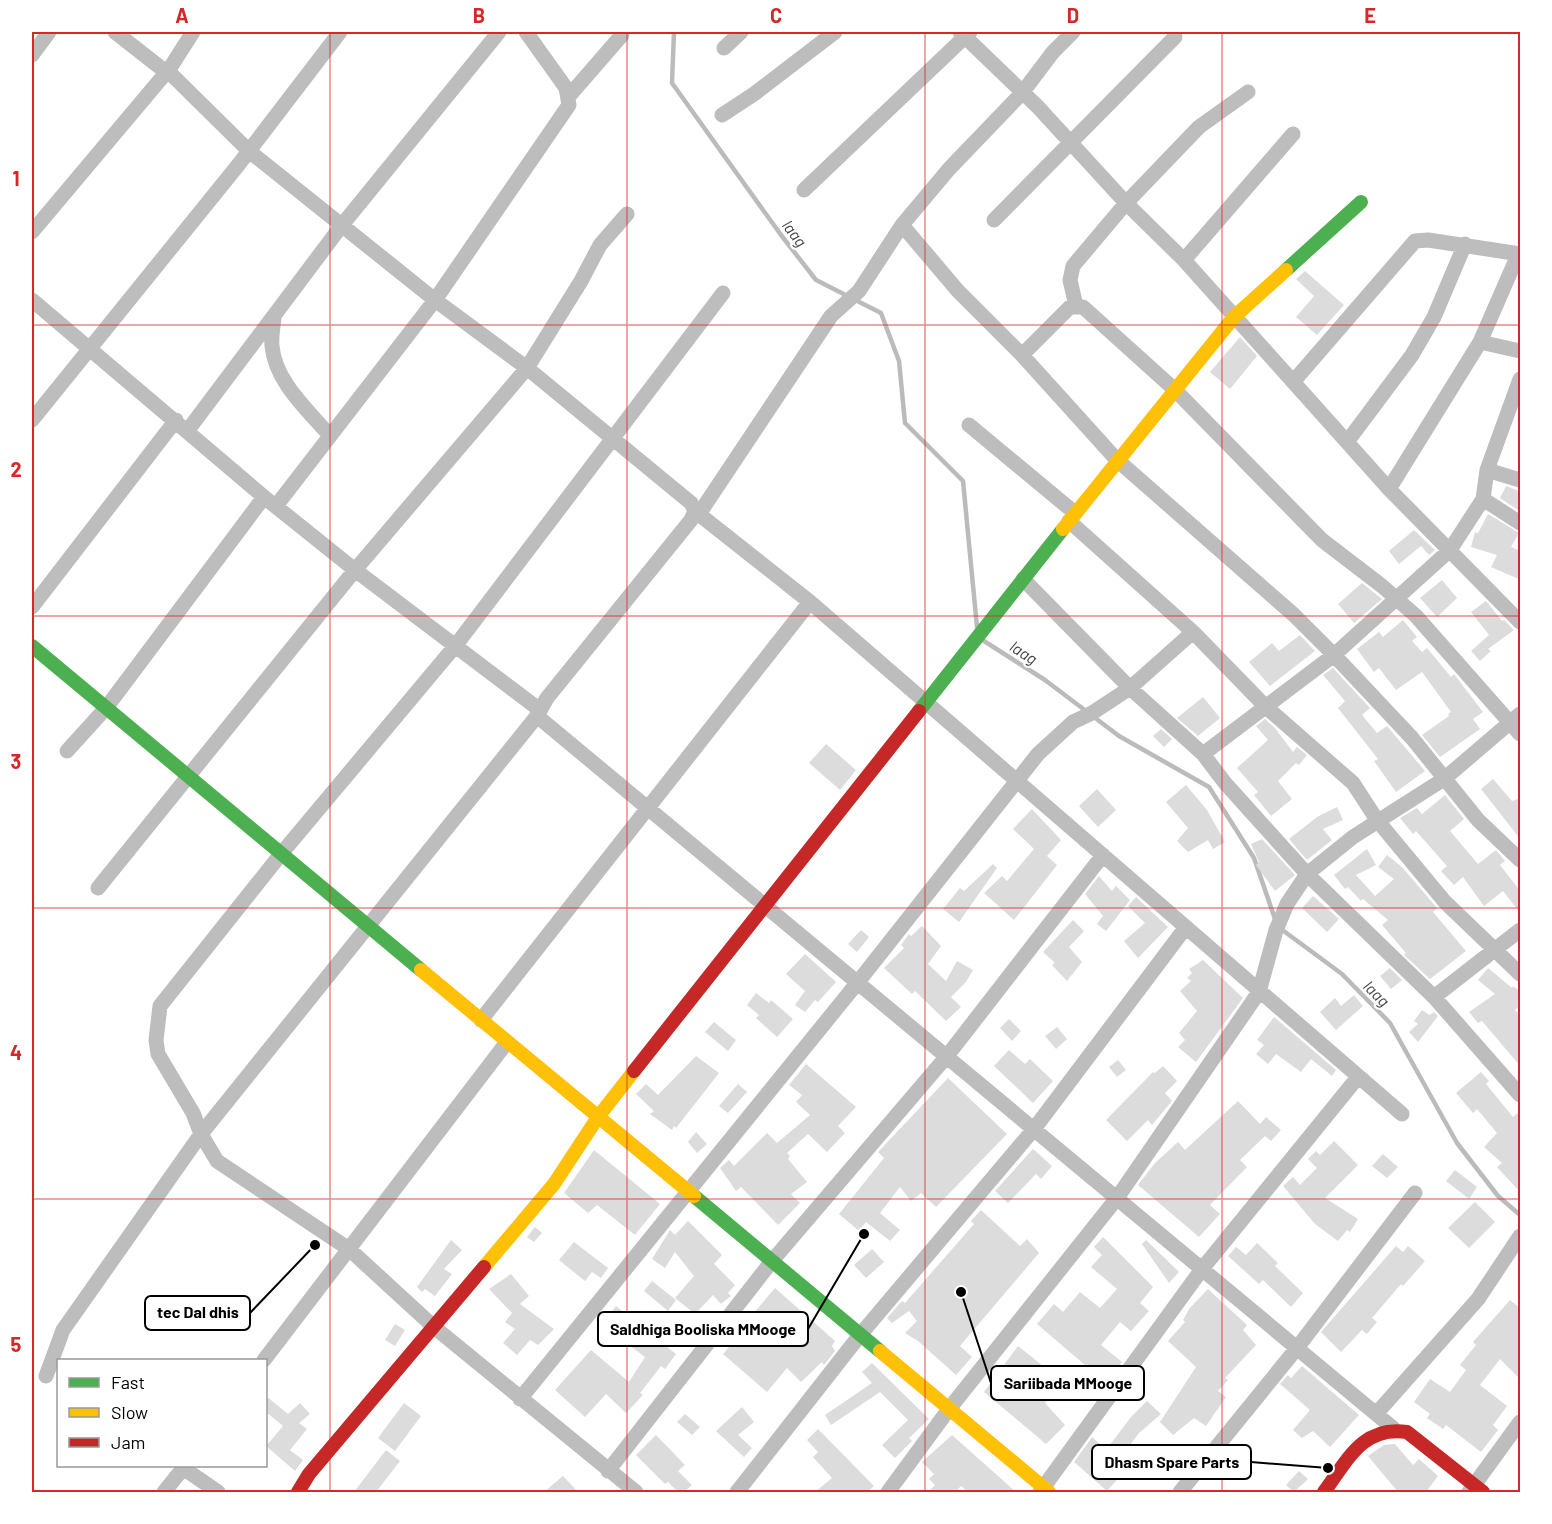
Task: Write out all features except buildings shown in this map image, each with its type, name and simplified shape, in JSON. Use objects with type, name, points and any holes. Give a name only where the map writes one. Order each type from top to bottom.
[{"type":"street","points":[[32,55],[49,32]]},
{"type":"street","points":[[116,32],[168,70],[184,89],[249,151],[435,300],[527,368],[691,503],[697,512],[810,602],[1402,1114]]},
{"type":"street","points":[[32,232],[168,70],[193,32]]},
{"type":"street","points":[[32,420],[88,347],[249,151],[339,32]]},
{"type":"street","points":[[32,607],[182,425],[274,318],[342,225],[499,32]]},
{"type":"street","points":[[67,751],[106,708],[270,502],[330,436],[435,300],[569,105],[566,88],[526,32]]},
{"type":"street","points":[[724,48],[741,32]]},
{"type":"street","points":[[722,115],[754,94],[834,32]]},
{"type":"street","points":[[46,1376],[63,1330],[201,1134],[370,927],[691,520],[831,316],[859,291],[902,225],[949,169],[1022,93],[1053,52],[1073,32]]},
{"type":"street","points":[[804,190],[965,33],[1072,143],[1126,203],[1184,260],[1389,489],[1521,622]]},
{"type":"street","points":[[569,96],[622,35]]},
{"type":"street","points":[[994,220],[1174,37]]},
{"type":"street","points":[[1076,306],[1070,280],[1073,266],[1126,203],[1199,127],[1248,92]]},
{"type":"street","points":[[1184,260],[1293,134]]},
{"type":"street","points":[[298,1492],[309,1474],[554,1184],[598,1117],[928,704],[1116,459],[1234,317],[1360,202]]},
{"type":"street","points":[[99,888],[355,570],[527,368],[581,281],[600,245],[627,214]]},
{"type":"street","points":[[902,225],[958,291],[1022,355],[1116,459],[1294,615],[1412,738],[1478,820],[1521,860]]},
{"type":"street","points":[[1293,382],[1414,242],[1428,240],[1465,244],[1519,254],[1480,342],[1389,489]]},
{"type":"street","points":[[1347,442],[1412,355],[1434,317],[1465,244]]},
{"type":"street","points":[[636,1492],[434,1327],[350,1249],[217,1161],[201,1134],[194,1113],[158,1054],[156,1030],[160,1006],[281,854],[456,645],[613,441],[723,293]]},
{"type":"street","points":[[32,300],[270,502],[355,570],[456,645],[648,808],[1393,1428]]},
{"type":"street","points":[[888,1492],[949,1409],[1117,1198],[1259,992],[1276,930],[1287,904],[1307,874],[1377,820],[1444,779],[1517,724],[1416,616],[1322,540],[1174,389],[1083,307],[1070,307],[1022,355]]},
{"type":"street","points":[[274,318],[272,347],[278,369],[287,385],[330,436]]},
{"type":"street","points":[[1480,342],[1521,351]]},
{"type":"street","points":[[1203,754],[1334,655],[1450,550],[1483,499],[1487,471],[1521,379]]},
{"type":"street","points":[[969,425],[1072,517],[1194,632],[1266,707],[1353,783],[1377,820],[1445,902],[1495,952],[1521,974]]},
{"type":"street","points":[[1487,471],[1521,480]]},
{"type":"street","points":[[1483,499],[1521,523]]},
{"type":"street","points":[[1023,579],[1130,688],[1203,754],[1225,783],[1307,874],[1434,997],[1521,1095]]},
{"type":"street","points":[[481,1020],[810,602]]},
{"type":"street","points":[[520,1399],[858,982],[1052,738],[1073,722],[1092,713],[1130,688],[1194,632]]},
{"type":"street","points":[[32,646],[949,1409],[1044,1491],[1202,1269],[1358,1077]]},
{"type":"street","points":[[608,1471],[771,1262],[947,1056],[1103,855]]},
{"type":"street","points":[[737,1492],[860,1335],[1034,1129],[1186,927]]},
{"type":"street","points":[[1434,997],[1521,930]]},
{"type":"street","points":[[265,1359],[507,1042]]},
{"type":"street","points":[[1180,1492],[1297,1348],[1415,1193]]},
{"type":"street","points":[[1376,1414],[1478,1299],[1519,1239]]},
{"type":"street","points":[[1324,1492],[1367,1437],[1382,1429],[1393,1428],[1407,1432],[1475,1490],[1521,1422]]},
{"type":"street","points":[[164,1492],[184,1467],[218,1492]]},
{"type":"waterway","name":"laag","points":[[674,32],[672,83],[781,235],[816,280],[881,313],[899,361],[905,423],[963,481],[977,627]]},
{"type":"waterway","name":"laag","points":[[984,641],[1045,680],[1119,736],[1209,787],[1254,858],[1275,919]]},
{"type":"waterway","name":"laag","points":[[1281,929],[1342,974],[1390,1023],[1457,1143],[1498,1196],[1520,1215]]},
{"type":"traffic: fast","points":[[1286,270],[1361,202]]},
{"type":"traffic: fast","points":[[919,711],[1063,529]]},
{"type":"traffic: fast","points":[[32,646],[421,970]]},
{"type":"traffic: fast","points":[[694,1196],[880,1351]]},
{"type":"traffic: slow","points":[[1063,529],[1234,317],[1286,270]]},
{"type":"traffic: slow","points":[[421,970],[694,1196]]},
{"type":"traffic: slow","points":[[484,1267],[554,1184],[598,1117],[634,1071]]},
{"type":"traffic: slow","points":[[880,1351],[1049,1492]]},
{"type":"traffic: jam","points":[[634,1071],[919,711]]},
{"type":"traffic: jam","points":[[298,1492],[309,1474],[484,1267]]},
{"type":"traffic: jam","points":[[1324,1492],[1358,1448],[1367,1440],[1392,1431],[1407,1432],[1483,1492]]},
{"type":"place","name":"Saldhiga Booliska MMooge","points":[[864,1234]]},
{"type":"place","name":"tec Dal dhis","points":[[315,1245]]},
{"type":"place","name":"Sariibada MMooge","points":[[961,1292]]},
{"type":"place","name":"Dhasm Spare Parts","points":[[1328,1468]]}]
